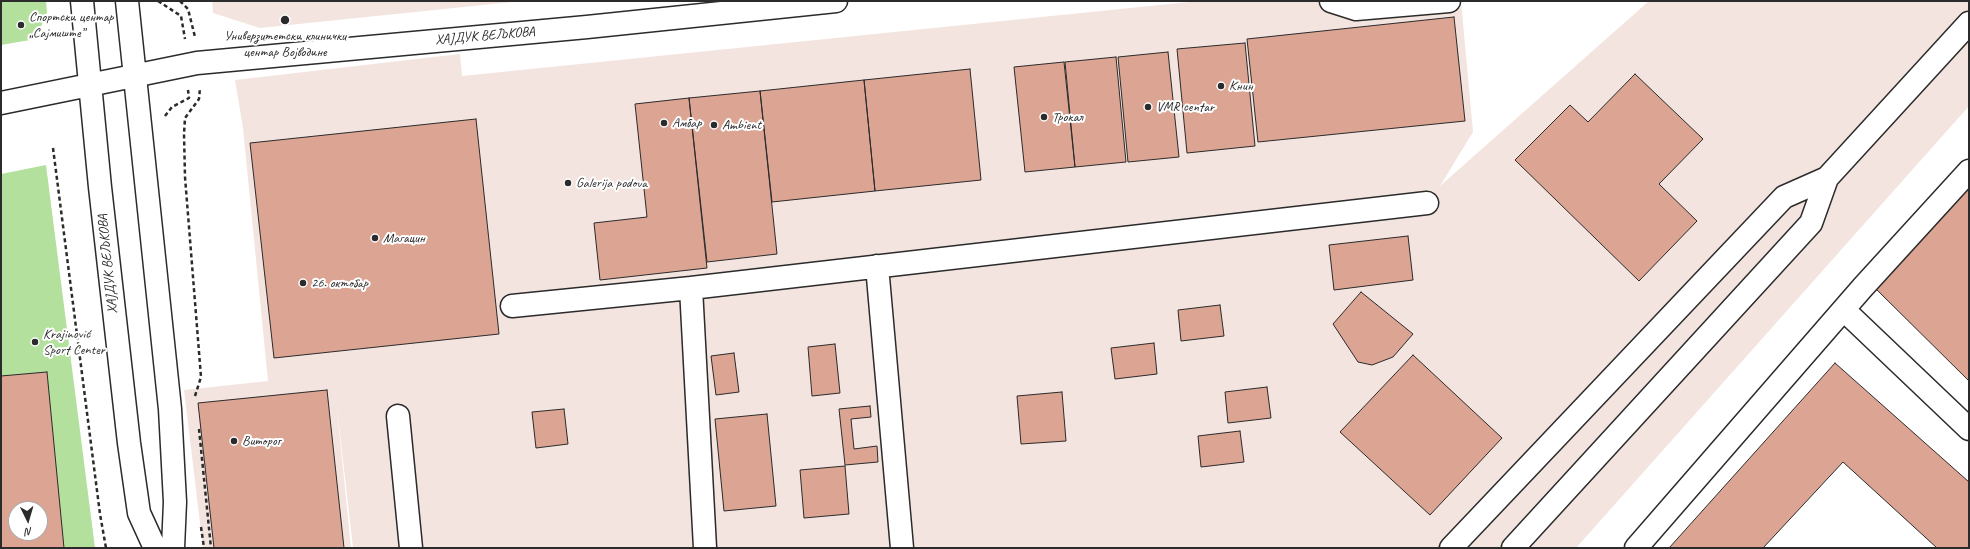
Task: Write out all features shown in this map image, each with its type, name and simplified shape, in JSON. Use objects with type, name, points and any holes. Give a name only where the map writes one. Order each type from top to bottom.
[{"type":"street","name":"ХАЈДУК ВЕЉКОВА","points":[[82,1],[89,84],[129,443],[139,513],[155,548]]},
{"type":"street","points":[[127,1],[170,410],[175,502],[173,548]]},
{"type":"street","name":"ХАЈДУК ВЕЉКОВА","points":[[1,103],[197,63],[587,27],[836,1]]},
{"type":"street","points":[[1331,1],[1356,9],[1449,1]]},
{"type":"street","points":[[1450,548],[1784,198],[1827,178],[1969,23]]},
{"type":"street","points":[[1636,548],[1844,310],[1969,171]]},
{"type":"street","points":[[1513,548],[1811,223],[1827,178]]},
{"type":"street","points":[[512,306],[691,288],[1427,203]]},
{"type":"street","points":[[877,266],[902,548]]},
{"type":"street","points":[[691,288],[705,548]]},
{"type":"street","points":[[1844,310],[1969,429]]},
{"type":"street","points":[[398,416],[411,548]]},
{"type":"path","points":[[180,1],[188,9],[195,39],[200,85],[199,99],[185,118],[184,134],[185,177],[201,378],[195,397]]},
{"type":"path","points":[[54,148],[100,514],[106,548]]},
{"type":"path","points":[[198,427],[212,548]]},
{"type":"shaded area","name":"Универзитетски клинички центар Војводине","points":[[212,1],[522,1],[260,28],[213,13]]},
{"type":"shaded area","points":[[1199,1],[1461,1],[1473,132],[1440,186],[1649,1],[1969,1],[1969,106],[1576,548],[353,548],[336,399],[351,548],[203,548],[184,390],[268,381],[243,128],[235,80],[460,54],[462,76]]},
{"type":"green space","name":"Спортски центар „Сајмиште”","points":[[1,1],[46,1],[47,12],[36,39],[1,45]]},
{"type":"green space","name":"Krajinović Sport Center","points":[[46,165],[95,548],[1,548],[1,174]]},
{"type":"building","points":[[1454,17],[1465,121],[1258,142],[1247,39]]},
{"type":"building","points":[[1245,43],[1255,146],[1187,153],[1177,49]]},
{"type":"building","name":"VMR centar","points":[[1168,52],[1179,157],[1128,162],[1118,57]]},
{"type":"building","points":[[1116,57],[1126,162],[1075,167],[1065,62]]},
{"type":"building","name":"Трокал","points":[[1064,62],[1075,167],[1025,172],[1014,67]]},
{"type":"building","points":[[970,69],[981,180],[875,191],[864,80]]},
{"type":"building","points":[[1635,74],[1703,139],[1659,184],[1697,221],[1639,281],[1515,160],[1570,105],[1588,122]]},
{"type":"building","points":[[864,80],[875,191],[772,202],[760,91]]},
{"type":"building","points":[[760,91],[777,254],[707,262],[689,98]]},
{"type":"building","points":[[689,98],[707,268],[600,280],[594,223],[647,217],[635,104]]},
{"type":"building","name":"Магацин","points":[[476,119],[499,334],[274,358],[250,143]]},
{"type":"building","points":[[1969,177],[1969,381],[1872,285]]},
{"type":"building","points":[[1408,236],[1413,280],[1334,290],[1329,245]]},
{"type":"building","points":[[1361,292],[1413,334],[1393,357],[1372,365],[1358,362],[1333,324]]},
{"type":"building","points":[[1220,305],[1224,336],[1181,341],[1178,310]]},
{"type":"building","points":[[1154,343],[1157,374],[1115,379],[1111,348]]},
{"type":"building","points":[[835,344],[840,393],[812,396],[808,347]]},
{"type":"building","points":[[734,353],[739,392],[716,395],[711,356]]},
{"type":"building","points":[[1413,355],[1502,438],[1430,515],[1340,432]]},
{"type":"building","points":[[1835,363],[1969,482],[1969,548],[1937,548],[1843,462],[1763,548],[1669,548]]},
{"type":"building","points":[[47,372],[64,548],[1,548],[1,376]]},
{"type":"building","points":[[1267,387],[1271,418],[1228,423],[1225,392]]},
{"type":"building","points":[[327,390],[344,548],[214,548],[198,403]]},
{"type":"building","points":[[1062,392],[1066,441],[1021,444],[1017,396]]},
{"type":"building","points":[[870,406],[871,417],[851,419],[854,449],[877,446],[878,462],[845,465],[839,409]]},
{"type":"building","points":[[564,409],[568,444],[536,448],[532,412]]},
{"type":"building","points":[[767,414],[776,506],[724,511],[715,419]]},
{"type":"building","points":[[1240,431],[1244,462],[1201,467],[1198,436]]},
{"type":"building","points":[[845,466],[849,514],[804,518],[800,470]]},
{"type":"place","name":"Универзитетски клинички центар Војводине","points":[[285,20]]},
{"type":"place","name":"Спортски центар „Сајмиште”","points":[[21,25]]},
{"type":"place","name":"Книн","points":[[1221,86]]},
{"type":"place","name":"VMR centar","points":[[1148,107]]},
{"type":"place","name":"Трокал","points":[[1044,117]]},
{"type":"place","name":"Амбар","points":[[664,123]]},
{"type":"place","name":"Ambient","points":[[714,125]]},
{"type":"place","name":"Galerija podova","points":[[568,183]]},
{"type":"place","name":"Магацин","points":[[375,238]]},
{"type":"place","name":"26. октобар","points":[[303,283]]},
{"type":"place","name":"Krajinović Sport Center","points":[[35,342]]},
{"type":"place","name":"Виторог","points":[[234,441]]}]
